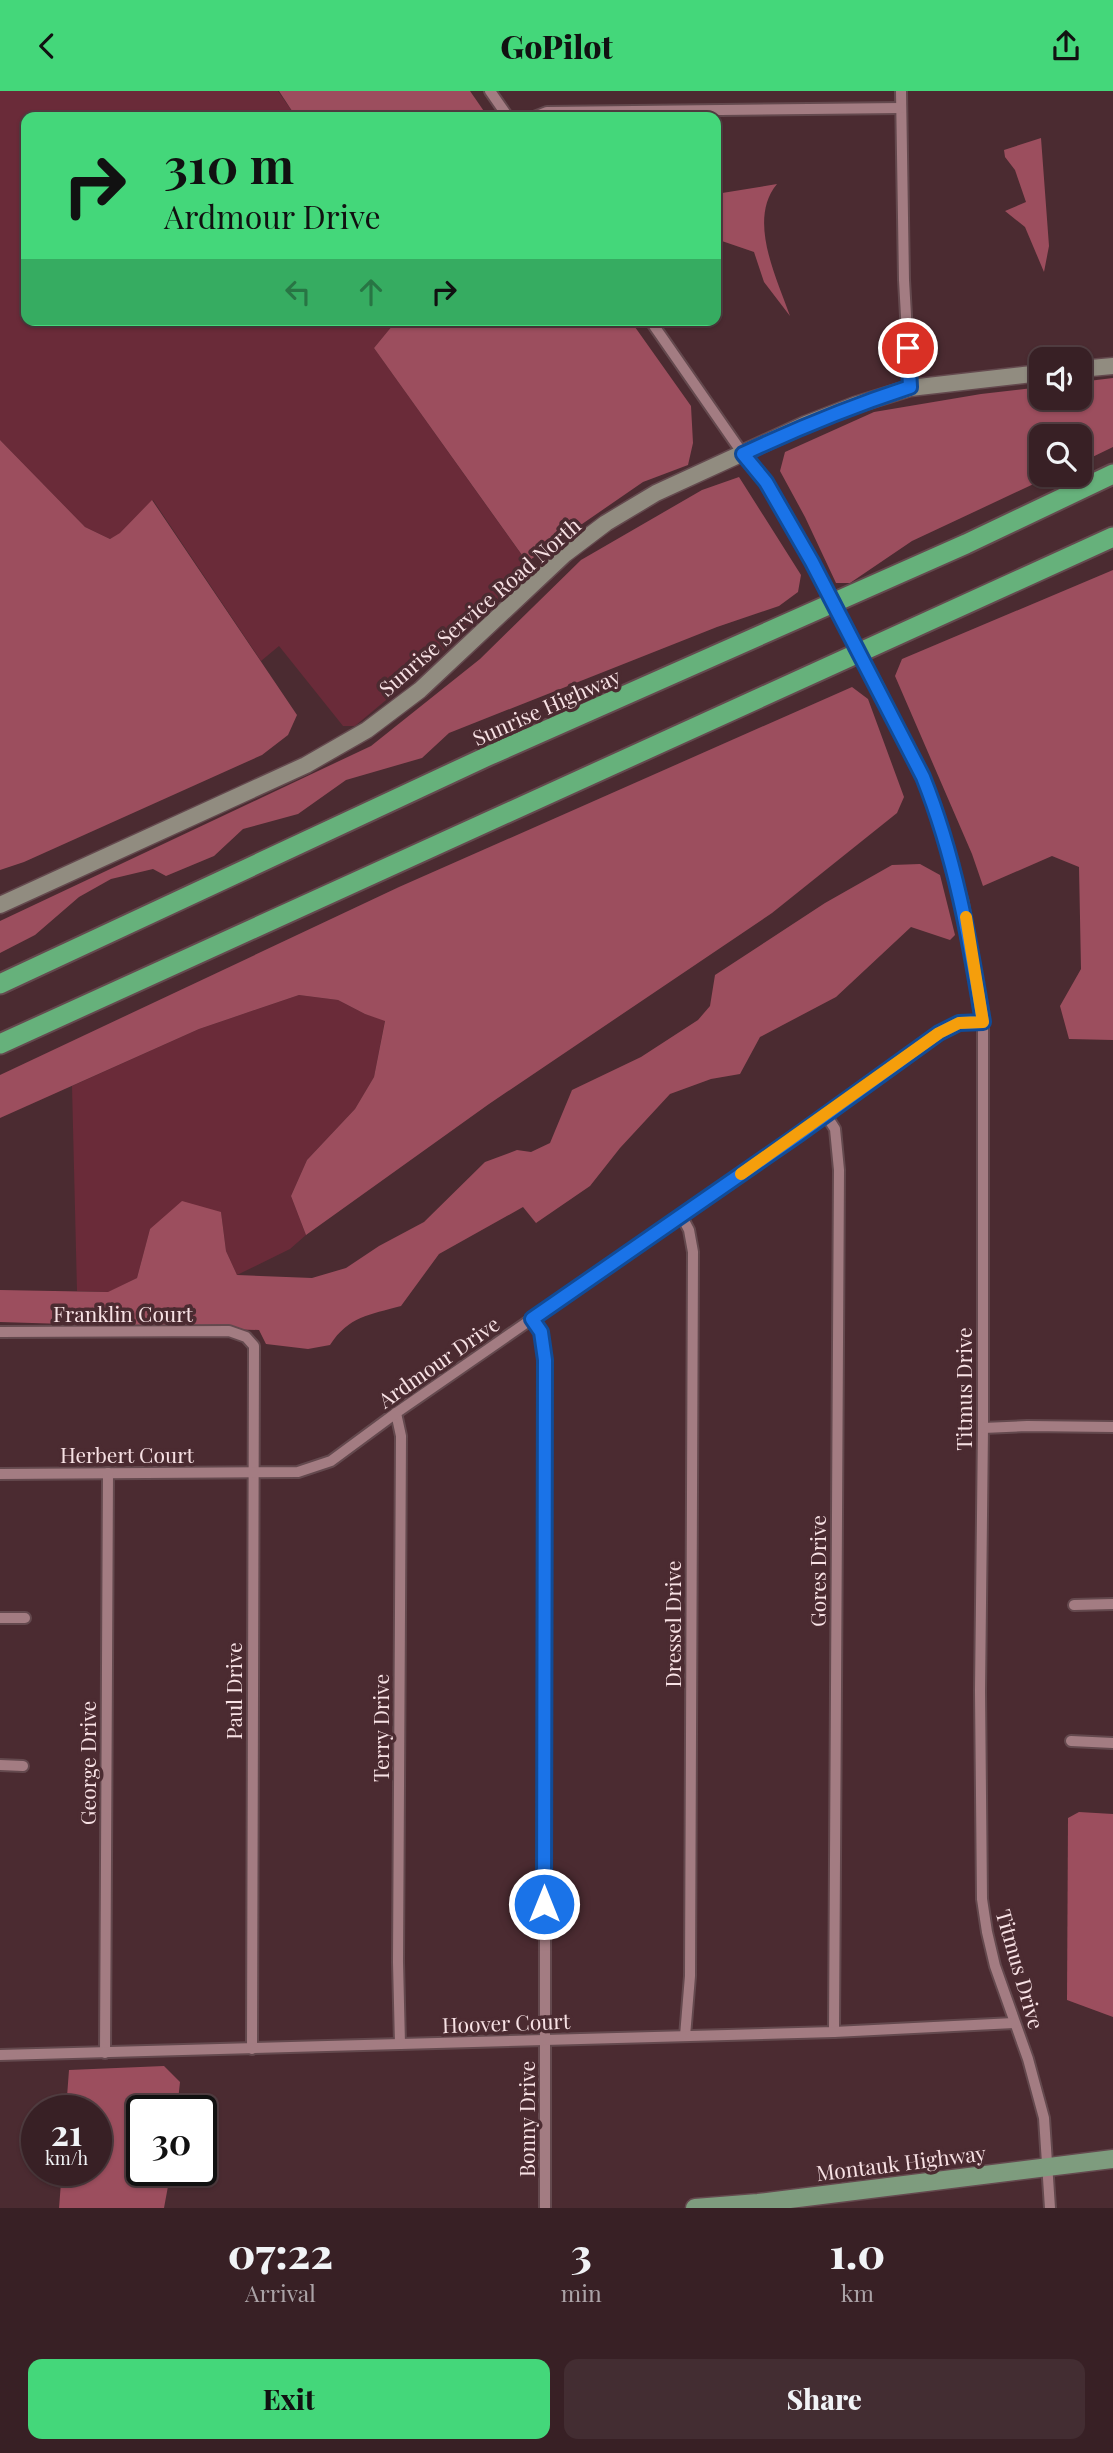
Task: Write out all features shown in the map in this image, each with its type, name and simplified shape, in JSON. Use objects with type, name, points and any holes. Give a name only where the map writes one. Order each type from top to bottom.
[{"type":"highway","name":"Sunrise Highway","points":[[0,984],[488,756],[966,544],[1113,474]]},
{"type":"highway","points":[[0,1044],[741,709],[1113,537]]},
{"type":"main road","name":"Montauk Highway","points":[[695,2208],[758,2206],[1113,2159]]},
{"type":"street","points":[[490,91],[505,112]]},
{"type":"street","points":[[901,91],[904,280],[910,387]]},
{"type":"street","points":[[547,112],[901,107]]},
{"type":"street","name":"Titmus Drive","points":[[654,326],[743,454],[766,482],[812,562],[923,777],[936,808],[963,903],[983,1022],[980,1691],[982,1899],[992,1954],[1041,2104],[1049,2167],[1050,2208]]},
{"type":"street","points":[[1092,368],[1113,366]]},
{"type":"street","name":"Sunrise Service Road North","points":[[0,905],[306,765],[367,730],[420,690],[547,570],[606,523],[665,489],[818,420],[910,387],[1029,374]]},
{"type":"street","name":"Ardmour Drive","points":[[254,1473],[298,1472],[331,1461],[939,1033],[959,1023],[983,1022]]},
{"type":"street","name":"Gores Drive","points":[[825,1115],[835,1129],[839,1170],[834,2032]]},
{"type":"street","name":"Dressel Drive","points":[[681,1215],[689,1230],[692,1252],[690,1976],[685,2036]]},
{"type":"street","name":"Bonny Drive","points":[[532,1319],[541,1332],[545,1360],[545,2208]]},
{"type":"street","name":"Franklin Court","points":[[0,1332],[229,1331],[246,1336]]},
{"type":"street","name":"Paul Drive","points":[[246,1336],[254,1346],[255,1354],[252,2049]]},
{"type":"street","name":"Terry Drive","points":[[396,1413],[401,1436],[398,1934],[400,2044]]},
{"type":"street","points":[[983,1428],[1113,1427]]},
{"type":"street","name":"George Drive","points":[[105,2053],[108,1473]]},
{"type":"street","name":"Herbert Court","points":[[0,1474],[254,1473]]},
{"type":"street","points":[[1074,1605],[1113,1604]]},
{"type":"street","points":[[0,1618],[25,1618]]},
{"type":"street","points":[[1071,1741],[1113,1743]]},
{"type":"street","points":[[0,1765],[23,1766]]},
{"type":"street","name":"Hoover Court","points":[[0,2055],[834,2032],[1013,2023]]},
{"type":"shaded area","points":[[0,91],[278,91],[293,112],[21,112],[21,326],[392,326],[374,348],[531,568],[422,670],[355,726],[343,726],[279,646],[261,661],[153,500],[120,534],[110,539],[85,527],[0,440]]},
{"type":"shaded area","points":[[279,91],[470,91],[485,112],[293,112]]},
{"type":"shaded area","points":[[1041,138],[1049,246],[1044,272],[1025,227],[1005,211],[1026,202],[1015,170],[1005,157],[1004,150]]},
{"type":"shaded area","points":[[777,184],[768,198],[765,232],[772,267],[790,316],[764,282],[754,252],[721,241],[721,193]]},
{"type":"shaded area","points":[[392,326],[634,326],[691,406],[693,443],[688,465],[643,482],[527,562],[374,348]]},
{"type":"shaded area","points":[[1113,378],[1113,447],[1092,457],[1092,424],[1029,424],[1029,486],[912,541],[850,583],[836,583],[780,471],[785,452],[874,412],[981,394],[1029,388],[1029,410],[1092,410],[1092,381]]},
{"type":"shaded area","points":[[0,440],[85,527],[110,539],[120,533],[152,500],[297,715],[288,735],[262,755],[24,862],[0,870]]},
{"type":"shaded area","points":[[739,477],[801,575],[798,592],[779,606],[717,627],[449,733],[422,758],[346,780],[298,814],[243,829],[214,856],[166,876],[153,869],[111,879],[79,897],[35,935],[0,953],[0,921],[371,746],[480,659],[581,560],[702,490]]},
{"type":"shaded area","points":[[1113,570],[1113,1040],[1069,1039],[1060,1006],[1081,969],[1079,867],[1052,856],[983,886],[972,854],[895,676],[902,659]]},
{"type":"shaded area","points":[[852,687],[868,699],[904,797],[897,813],[772,913],[489,1104],[306,1235],[291,1196],[307,1160],[355,1109],[374,1077],[385,1021],[338,1000],[299,995],[199,1029],[0,1118],[0,1075],[399,887]]},
{"type":"shaded area","points":[[920,864],[940,875],[955,935],[950,940],[911,927],[836,997],[760,1037],[740,1074],[711,1079],[670,1094],[620,1148],[590,1186],[536,1223],[523,1207],[439,1254],[401,1306],[352,1322],[330,1345],[308,1349],[266,1344],[259,1330],[0,1322],[0,1290],[108,1292],[137,1278],[150,1229],[182,1201],[221,1212],[226,1251],[237,1275],[312,1278],[346,1268],[379,1246],[424,1222],[485,1162],[517,1150],[531,1152],[550,1143],[572,1090],[641,1057],[698,1020],[710,1006],[715,975],[825,903],[892,865]]},
{"type":"shaded area","points":[[299,995],[338,1000],[365,1014],[385,1020],[374,1077],[355,1109],[307,1160],[291,1196],[306,1235],[290,1249],[237,1275],[226,1251],[221,1212],[150,1229],[137,1278],[109,1292],[77,1291],[72,1086],[199,1029]]},
{"type":"shaded area","points":[[1079,1812],[1113,1814],[1113,2017],[1067,2000],[1068,1818]]},
{"type":"shaded area","points":[[164,2066],[180,2082],[179,2095],[126,2095],[126,2186],[168,2186],[164,2208],[59,2208],[61,2186],[112,2186],[112,2095],[67,2095],[69,2070]]},
{"type":"slow traffic","points":[[741,1174],[939,1033],[959,1023],[983,1022],[966,917]]},
{"type":"route","points":[[544,1904],[545,1360],[541,1332],[532,1319],[799,1134],[939,1033],[959,1023],[983,1022],[963,903],[936,808],[923,777],[812,562],[766,482],[743,454],[855,405],[910,387],[908,348]]}]
